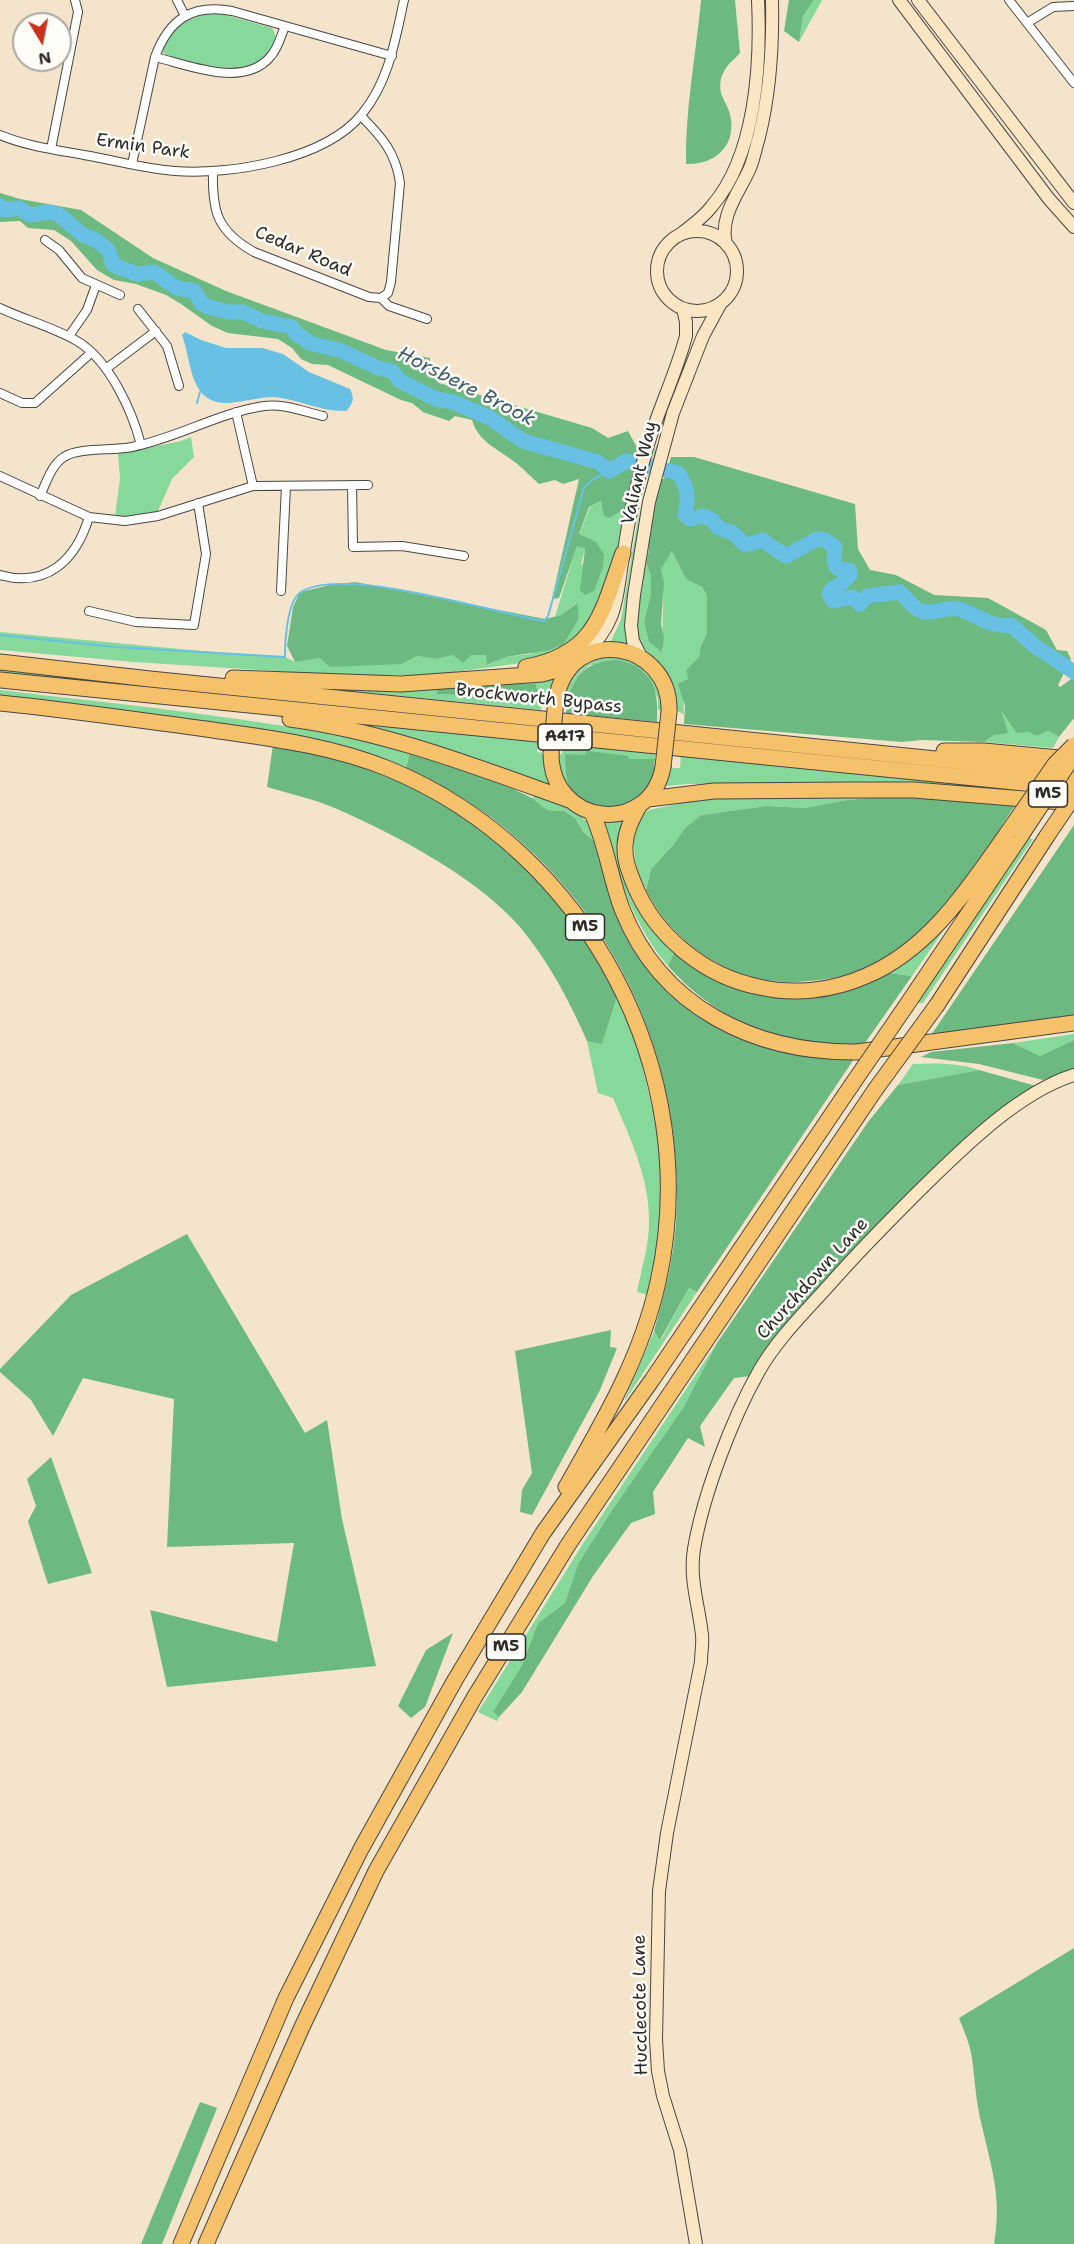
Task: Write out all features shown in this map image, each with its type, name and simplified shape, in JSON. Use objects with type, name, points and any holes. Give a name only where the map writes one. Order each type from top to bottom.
[{"type":"highway","points":[[471,679],[535,666],[555,660],[570,651],[597,624],[606,606],[623,553]]},
{"type":"highway","points":[[569,800],[556,779],[551,753],[556,700],[562,678],[571,666],[585,654],[599,650],[618,650],[627,651],[642,659],[656,671],[668,696],[669,712],[663,767],[659,781],[644,803]]},
{"type":"highway","name":"Brockworth Bypass","points":[[0,662],[1074,772]]},
{"type":"highway","points":[[59,668],[400,684],[542,674],[571,666]]},
{"type":"highway","name":"Brockworth Bypass","points":[[0,680],[1074,788]]},
{"type":"highway","points":[[55,686],[307,721],[357,731],[432,751],[569,800],[592,813],[615,813],[644,803],[714,791],[914,790],[1074,803]]},
{"type":"highway","name":"M5","points":[[0,703],[299,743],[339,752],[389,769],[456,804],[505,840],[550,883],[575,912],[601,950],[636,1019],[656,1082],[668,1158],[669,1189],[666,1235],[652,1304],[629,1370],[618,1395],[558,1500],[543,1533]]},
{"type":"highway","name":"M5","points":[[181,2244],[286,1998],[361,1848],[455,1680],[543,1533],[652,1380],[906,1006],[1015,833],[1055,764],[1074,745]]},
{"type":"highway","name":"M5","points":[[845,749],[984,751],[1074,757]]},
{"type":"highway","name":"M5","points":[[644,803],[629,825],[626,838],[626,862],[639,896],[658,925],[684,952],[718,973],[759,987],[789,991],[814,990],[856,980],[880,969],[905,952],[951,909],[1015,833],[1074,757]]},
{"type":"highway","name":"M5","points":[[206,2244],[302,2027],[376,1870],[474,1698],[568,1545],[875,1089],[937,1005],[1074,796]]},
{"type":"highway","name":"M5","points":[[592,813],[600,831],[613,884],[623,911],[650,958],[696,1005],[743,1032],[769,1042],[796,1048],[826,1052],[857,1052],[1074,1023]]},
{"type":"street","points":[[51,149],[78,12],[75,0]]},
{"type":"street","points":[[177,0],[185,16]]},
{"type":"street","name":"Ermin Park","points":[[0,135],[10,140],[51,149],[174,171],[213,171],[266,164],[295,155],[339,135],[361,116],[385,76],[392,56],[404,0]]},
{"type":"street","points":[[758,0],[757,61],[753,96],[747,134],[739,160],[713,206],[667,244],[660,255],[657,268],[658,281],[663,293],[683,309],[696,311],[709,309],[721,303],[730,293],[736,275],[733,256],[726,244],[723,232],[725,219],[750,166],[760,135],[770,58],[772,0]]},
{"type":"street","points":[[899,0],[1049,199],[1074,227]]},
{"type":"street","points":[[918,0],[1074,203]]},
{"type":"street","points":[[1009,0],[1074,83]]},
{"type":"street","points":[[1027,23],[1053,7],[1074,6]]},
{"type":"street","points":[[132,164],[160,41],[171,27],[185,16],[206,8],[218,9],[392,56]]},
{"type":"street","points":[[155,57],[224,73],[237,74],[250,71],[262,66],[273,55],[285,26]]},
{"type":"street","points":[[361,116],[383,138],[392,152],[398,167],[400,183],[391,282],[388,293],[381,298]]},
{"type":"street","name":"Cedar Road","points":[[213,171],[213,198],[216,214],[225,230],[238,242],[254,252],[369,297],[381,298],[388,306],[427,319]]},
{"type":"street","points":[[678,236],[690,232],[704,232],[716,236],[726,244]]},
{"type":"street","points":[[45,240],[58,250],[82,278],[120,295]]},
{"type":"street","points":[[69,336],[87,310],[96,285]]},
{"type":"street","name":"Valiant Way","points":[[642,659],[633,641],[631,617],[654,484],[673,413],[703,336],[721,303]]},
{"type":"street","points":[[0,308],[69,336],[107,368],[127,405],[141,445]]},
{"type":"street","points":[[138,309],[170,352],[179,386]]},
{"type":"street","name":"Valiant Way","points":[[585,654],[598,641],[613,613],[620,584],[623,553],[647,447],[684,343],[686,322],[683,309]]},
{"type":"street","points":[[107,368],[156,331]]},
{"type":"street","points":[[0,393],[22,402],[35,403],[90,353]]},
{"type":"street","points":[[40,496],[56,464],[73,453],[120,450],[161,441],[236,412],[267,406],[284,407],[323,416]]},
{"type":"street","points":[[236,412],[253,486]]},
{"type":"street","points":[[0,476],[89,517],[125,521],[158,516],[253,486],[369,485]]},
{"type":"street","points":[[352,485],[353,547],[402,546],[464,556]]},
{"type":"street","points":[[281,591],[286,486]]},
{"type":"street","points":[[89,610],[136,622],[194,625],[206,554],[198,503]]},
{"type":"street","points":[[0,575],[20,579],[40,577],[55,570],[71,555],[86,528],[89,517]]},
{"type":"street","name":"Churchdown Lane","points":[[666,1833],[701,1662],[702,1636],[692,1572],[694,1550],[703,1512],[724,1451],[741,1406],[760,1369],[780,1340],[859,1251],[953,1158],[1028,1097],[1074,1075]]},
{"type":"street","name":"Hucclecote Lane","points":[[666,1833],[659,1891],[656,2040],[658,2071],[663,2096],[680,2150],[696,2244]]},
{"type":"green space","points":[[701,0],[735,0],[740,53],[725,70],[720,85],[731,119],[731,129],[726,146],[713,158],[696,164],[686,164],[689,102]]},
{"type":"green space","points":[[789,0],[814,0],[803,16],[799,42],[784,31]]},
{"type":"green space","points":[[814,0],[822,0],[799,42],[803,16]]},
{"type":"green space","points":[[212,13],[272,28],[275,38],[272,49],[263,60],[251,67],[238,70],[195,65],[169,58],[163,52],[169,37],[180,25],[196,17]]},
{"type":"green space","points":[[0,193],[81,210],[153,258],[226,291],[386,350],[430,358],[431,373],[439,383],[592,428],[608,438],[628,431],[641,455],[629,510],[609,518],[604,516],[601,501],[589,507],[579,534],[596,542],[604,554],[603,567],[594,591],[585,595],[580,590],[585,549],[577,546],[559,598],[552,599],[579,479],[563,484],[555,480],[539,484],[482,438],[472,420],[455,416],[449,421],[423,412],[412,403],[401,400],[328,365],[312,364],[301,359],[292,348],[278,339],[228,333],[212,326],[166,295],[136,284],[114,280],[97,270],[71,241],[54,230],[28,228],[20,221],[0,222]]},
{"type":"green space","points":[[191,437],[194,457],[172,479],[157,513],[125,519],[115,517],[120,478],[118,454]]},
{"type":"green space","points":[[661,441],[625,622],[629,646],[609,645],[621,620],[637,524],[655,448]]},
{"type":"green space","points":[[671,457],[694,457],[855,504],[858,549],[870,570],[896,575],[934,595],[988,598],[1046,630],[1057,650],[1067,651],[1071,659],[1058,685],[1060,687],[1074,677],[1074,718],[1059,737],[1048,731],[1037,736],[1028,732],[1017,733],[1001,710],[1008,733],[994,735],[984,742],[922,740],[902,742],[684,724],[685,706],[678,684],[688,679],[686,670],[699,657],[700,648],[707,633],[707,595],[702,587],[686,579],[672,551],[661,569],[664,583],[661,624],[664,638],[662,652],[649,642],[644,622],[651,593],[651,576],[646,563],[649,551],[648,537],[661,479],[664,479]]},
{"type":"green space","points":[[602,501],[618,513],[629,510],[606,595],[580,639],[543,660],[433,675],[339,675],[134,662],[0,650],[0,632],[285,657],[295,662],[320,658],[402,664],[417,656],[437,659],[453,655],[487,655],[488,665],[505,657],[530,654],[579,618],[576,603],[555,617],[577,545],[585,549],[581,565],[604,554],[596,543],[579,535],[590,507]]},
{"type":"green space","points":[[648,537],[649,551],[646,563],[651,576],[651,593],[644,622],[649,642],[663,651],[661,568],[672,551],[686,579],[702,587],[707,594],[707,633],[700,648],[699,657],[686,670],[688,679],[679,685],[683,696],[684,714],[677,711],[675,690],[666,670],[644,648],[638,639],[636,630],[637,604]]},
{"type":"green space","points":[[355,582],[545,619],[561,615],[577,603],[579,618],[563,645],[549,650],[506,657],[487,665],[486,655],[471,655],[463,663],[453,655],[437,659],[417,656],[402,664],[330,667],[320,658],[295,662],[287,646],[293,607],[300,592]]},
{"type":"green space","points":[[607,657],[628,660],[647,671],[658,685],[663,710],[658,710],[658,699],[646,673],[625,662],[590,665],[573,684],[567,702],[563,701],[578,672],[590,663]]},
{"type":"green space","points":[[617,660],[629,663],[646,674],[655,690],[657,722],[566,713],[570,691],[580,674],[595,664]]},
{"type":"green space","points":[[0,670],[539,725],[539,728],[0,672]]},
{"type":"green space","points":[[556,678],[550,700],[542,699],[541,710],[320,688],[438,685],[438,694],[539,699],[536,684],[499,682]]},
{"type":"green space","points":[[499,682],[536,684],[539,699],[437,694],[438,685]]},
{"type":"green space","points":[[0,690],[258,722],[360,740],[410,752],[406,768],[346,747],[0,696]]},
{"type":"green space","points":[[1000,708],[1028,732],[1037,736],[1048,731],[1059,737],[1053,748],[984,742],[994,735]]},
{"type":"green space","points":[[342,721],[538,741],[537,752],[543,753],[550,788]]},
{"type":"green space","points":[[563,743],[655,754],[655,759],[629,759],[573,793],[561,777],[559,754],[562,754]]},
{"type":"green space","points":[[273,745],[343,760],[404,784],[459,813],[511,853],[558,900],[618,993],[602,1044],[587,1041],[566,996],[540,954],[520,927],[482,892],[435,859],[360,820],[320,802],[267,787]]},
{"type":"green space","points":[[587,751],[628,756],[629,759],[655,759],[656,767],[646,789],[634,800],[615,806],[596,806],[578,798],[572,791],[567,778],[565,754],[585,755]]},
{"type":"green space","points":[[410,752],[503,784],[532,798],[547,810],[564,811],[575,818],[584,833],[597,843],[652,970],[752,1042],[779,1051],[809,1057],[854,1059],[697,1292],[689,1288],[660,1340],[654,1331],[668,1278],[675,1238],[676,1165],[669,1108],[656,1052],[635,998],[609,947],[576,900],[537,857],[482,811],[406,768]]},
{"type":"green space","points":[[681,755],[1026,790],[1025,793],[915,784],[688,784],[665,786],[671,768],[680,768]]},
{"type":"green space","points":[[538,793],[572,810],[588,822],[597,843],[584,833],[575,818],[564,811],[547,810],[532,798]]},
{"type":"green space","points":[[910,795],[847,800],[805,808],[767,806],[701,815],[685,828],[651,869],[646,889],[636,864],[634,837],[630,835],[641,815],[649,810],[711,797]]},
{"type":"green space","points":[[910,795],[1016,804],[970,872],[933,918],[891,955],[861,971],[832,978],[792,982],[765,980],[738,973],[709,958],[684,940],[663,917],[646,890],[651,869],[685,828],[701,815],[767,806],[805,808],[847,800]]},
{"type":"green space","points":[[624,820],[622,849],[675,950],[668,966],[636,917],[613,859],[604,822]]},
{"type":"green space","points":[[1074,825],[1074,1016],[931,1035]]},
{"type":"green space","points":[[1028,838],[1033,839],[923,1003],[917,1003]]},
{"type":"green space","points":[[953,917],[912,976],[881,972]]},
{"type":"green space","points":[[675,950],[772,993],[881,972],[912,976],[865,1043],[838,1045],[810,1043],[783,1038],[757,1029],[709,1003],[687,986],[668,966]]},
{"type":"green space","points":[[618,993],[636,1041],[656,1123],[663,1202],[649,1295],[637,1292],[649,1232],[643,1174],[613,1098],[598,1093],[587,1041],[602,1043]]},
{"type":"green space","points":[[1074,1034],[1074,1040],[1040,1056],[1013,1043]]},
{"type":"green space","points":[[1074,1040],[1074,1070],[1043,1080],[979,1064],[921,1057],[931,1052],[1013,1043],[1040,1056]]},
{"type":"green space","points":[[913,1064],[946,1064],[979,1070],[898,1085]]},
{"type":"green space","points":[[979,1070],[1036,1086],[975,1134],[751,1376],[734,1378],[700,1426],[705,1447],[688,1438],[653,1492],[655,1514],[631,1523],[593,1576],[522,1692],[499,1717],[493,1712],[522,1665],[538,1623],[565,1603],[578,1564],[612,1510],[683,1408],[717,1343],[868,1122],[898,1085]]},
{"type":"green space","points":[[187,1234],[305,1433],[327,1420],[342,1519],[376,1666],[167,1687],[150,1610],[277,1642],[294,1543],[167,1547],[174,1399],[83,1378],[53,1436],[31,1400],[0,1372],[0,1369],[71,1295]]},
{"type":"green space","points":[[689,1288],[697,1292],[624,1402],[654,1331],[661,1340]]},
{"type":"green space","points":[[611,1330],[610,1347],[617,1348],[600,1390],[532,1515],[520,1512],[522,1490],[532,1473],[515,1351]]},
{"type":"green space","points":[[717,1343],[683,1408],[612,1510],[578,1564],[565,1603],[538,1623],[522,1665],[493,1712],[499,1717],[497,1721],[478,1712],[584,1542]]},
{"type":"green space","points":[[51,1457],[92,1573],[48,1584],[28,1521],[36,1506],[27,1479]]},
{"type":"green space","points":[[453,1633],[425,1707],[411,1718],[398,1706],[426,1650]]},
{"type":"green space","points":[[1074,1948],[1074,2244],[994,2244],[997,2212],[995,2184],[978,2109],[971,2053],[959,2018]]},
{"type":"green space","points":[[200,2102],[217,2108],[162,2244],[141,2244]]},
{"type":"water","points":[[185,332],[226,348],[262,348],[283,354],[309,372],[350,389],[352,404],[346,411],[337,411],[274,397],[228,403],[215,401],[206,397],[194,380],[182,335]]},
{"type":"waterway","name":"Horsbere Brook","points":[[0,206],[4,210],[19,208],[30,215],[48,212],[58,214],[83,235],[96,240],[109,251],[113,265],[137,274],[154,272],[177,288],[194,291],[202,304],[209,307],[229,312],[243,312],[262,321],[292,327],[296,334],[309,343],[342,351],[378,368],[392,371],[400,381],[436,399],[453,402],[490,418],[523,441],[598,462],[609,471],[626,461],[678,473],[687,493],[685,515],[690,519],[704,516],[712,520],[719,528],[733,533],[744,544],[762,540],[786,556],[817,539],[825,540],[835,547],[836,567],[849,570],[850,575],[832,589],[829,594],[833,601],[852,597],[860,604],[867,596],[900,592],[922,611],[932,612],[953,608],[965,611],[989,623],[1011,625],[1035,646],[1074,672]]},
{"type":"waterway","points":[[197,403],[200,392]]},
{"type":"waterway","points":[[0,635],[116,647],[285,657],[288,622],[296,596],[321,585],[350,584],[419,593],[544,621],[548,616],[584,488],[592,480],[609,471]]}]
